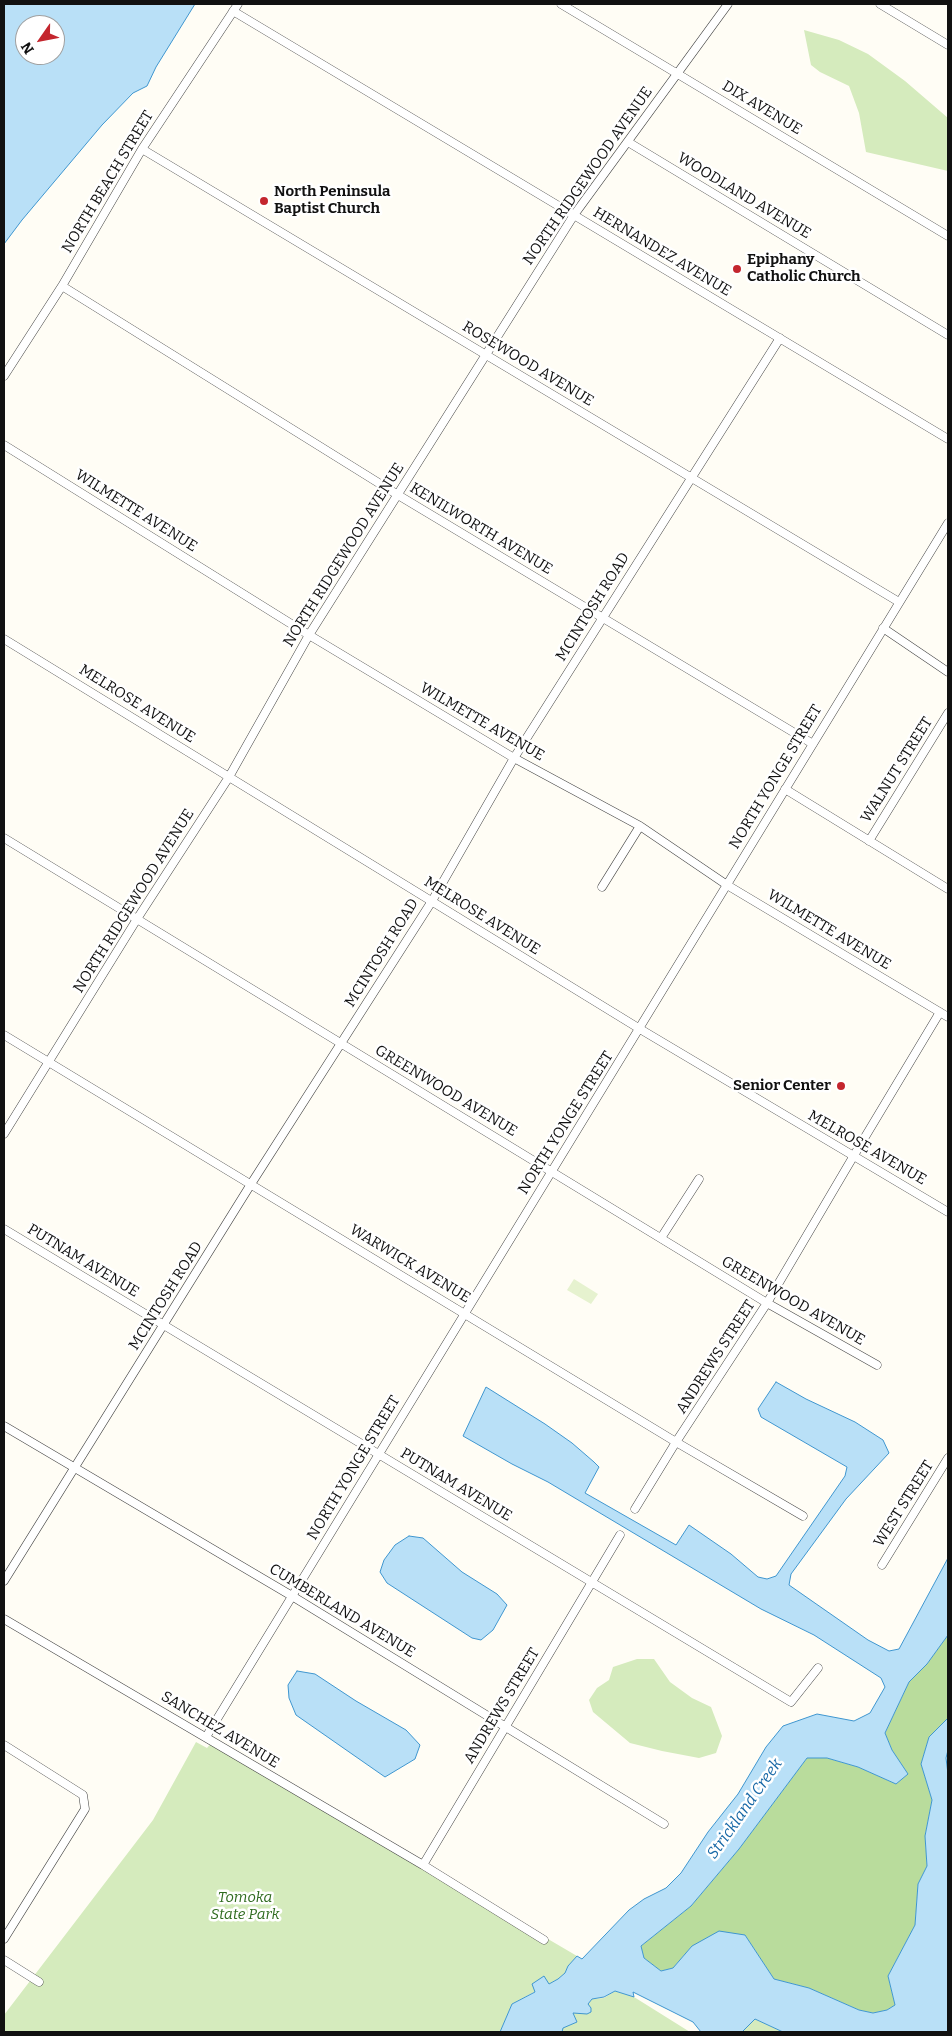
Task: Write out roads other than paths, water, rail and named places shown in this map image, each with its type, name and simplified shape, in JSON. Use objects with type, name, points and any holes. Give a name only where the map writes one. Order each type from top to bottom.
[{"type":"street","name":"DIX AVENUE","points":[[562,4],[948,236]]},
{"type":"street","name":"NORTH RIDGEWOOD AVENUE","points":[[4,1134],[229,777],[309,635],[574,215],[728,4]]},
{"type":"street","points":[[880,4],[948,45]]},
{"type":"street","name":"NORTH BEACH STREET","points":[[4,376],[62,286],[142,149],[235,7]]},
{"type":"street","name":"HERNANDEZ AVENUE","points":[[235,7],[574,215],[948,439]]},
{"type":"street","name":"WOODLAND AVENUE","points":[[628,142],[948,335]]},
{"type":"street","name":"ROSEWOOD AVENUE","points":[[142,149],[899,602]]},
{"type":"street","name":"KENILWORTH AVENUE","points":[[62,286],[398,495],[813,744]]},
{"type":"street","name":"MCINTOSH ROAD","points":[[4,1581],[251,1184],[432,901],[514,758],[780,338]]},
{"type":"street","name":"WILMETTE AVENUE","points":[[4,445],[309,635],[514,758],[640,826],[727,885],[948,1017]]},
{"type":"street","name":"NORTH YONGE STREET","points":[[206,1737],[948,523]]},
{"type":"street","points":[[883,628],[948,672]]},
{"type":"street","name":"MELROSE AVENUE","points":[[4,639],[640,1029],[948,1212]]},
{"type":"street","name":"WALNUT STREET","points":[[869,842],[948,713]]},
{"type":"street","points":[[786,789],[869,842],[948,889]]},
{"type":"street","points":[[602,887],[640,826]]},
{"type":"street","name":"GREENWOOD AVENUE","points":[[4,838],[767,1303],[876,1365]]},
{"type":"street","name":"ANDREWS STREET","points":[[635,1508],[767,1303],[940,1012]]},
{"type":"street","name":"WARWICK AVENUE","points":[[4,1035],[676,1442],[803,1516]]},
{"type":"street","points":[[661,1238],[699,1179]]},
{"type":"street","name":"PUTNAM AVENUE","points":[[4,1229],[590,1583],[791,1702],[818,1668]]},
{"type":"street","name":"CUMBERLAND AVENUE","points":[[4,1426],[292,1596],[664,1824]]},
{"type":"street","name":"WEST STREET","points":[[882,1565],[948,1458]]},
{"type":"street","name":"ANDREWS STREET","points":[[422,1865],[506,1728],[620,1535]]},
{"type":"street","name":"SANCHEZ AVENUE","points":[[4,1619],[422,1865],[544,1940]]},
{"type":"street","points":[[4,1745],[83,1795],[85,1809],[4,1939]]},
{"type":"street","points":[[4,1960],[39,1982]]},
{"type":"water","points":[[4,4],[195,4],[156,67],[147,86],[133,93],[102,125],[4,244]]},
{"type":"water","name":"Strickland Creek","points":[[776,1382],[806,1399],[855,1422],[883,1440],[889,1453],[846,1499],[791,1574],[789,1585],[868,1640],[889,1651],[899,1649],[948,1558],[948,1635],[927,1664],[909,1682],[885,1733],[892,1750],[908,1774],[896,1784],[858,1767],[827,1758],[807,1758],[739,1849],[691,1906],[641,1946],[644,1958],[661,1971],[673,1968],[692,1946],[719,1931],[745,1935],[774,1979],[809,1988],[859,2010],[873,2013],[887,2010],[895,2005],[888,1976],[915,1925],[918,1884],[927,1866],[925,1836],[932,1800],[921,1764],[929,1737],[948,1718],[948,1750],[946,1758],[948,1774],[948,2032],[783,2032],[755,2019],[742,2032],[701,2032],[693,2022],[633,1992],[634,1997],[615,1991],[604,1997],[592,1999],[588,2004],[591,2012],[587,2014],[573,2013],[577,2022],[563,2028],[562,2032],[500,2032],[512,2004],[535,1992],[532,1984],[544,1976],[549,1984],[558,1979],[565,1973],[568,1966],[577,1956],[582,1959],[629,1910],[644,1899],[666,1888],[681,1873],[708,1832],[738,1794],[766,1747],[783,1726],[817,1714],[854,1721],[870,1713],[885,1687],[881,1678],[814,1635],[761,1609],[548,1482],[463,1436],[486,1387],[572,1443],[599,1467],[585,1493],[676,1545],[689,1525],[731,1554],[758,1577],[767,1579],[776,1576],[845,1476],[847,1467],[761,1417],[758,1409]]},
{"type":"water","points":[[409,1536],[423,1538],[462,1572],[497,1594],[507,1605],[493,1630],[481,1640],[472,1638],[387,1583],[380,1572],[384,1560],[395,1545]]},
{"type":"water","points":[[297,1671],[315,1674],[356,1701],[406,1730],[420,1745],[415,1759],[385,1777],[296,1715],[289,1698],[288,1685]]},
{"type":"place","name":"North Peninsula Baptist Church","points":[[264,201]]},
{"type":"place","name":"Epiphany Catholic Church","points":[[737,269]]},
{"type":"place","name":"Senior Center","points":[[841,1086]]},
{"type":"park label","name":"Tomoka State Park","points":[[245,1906]]}]
